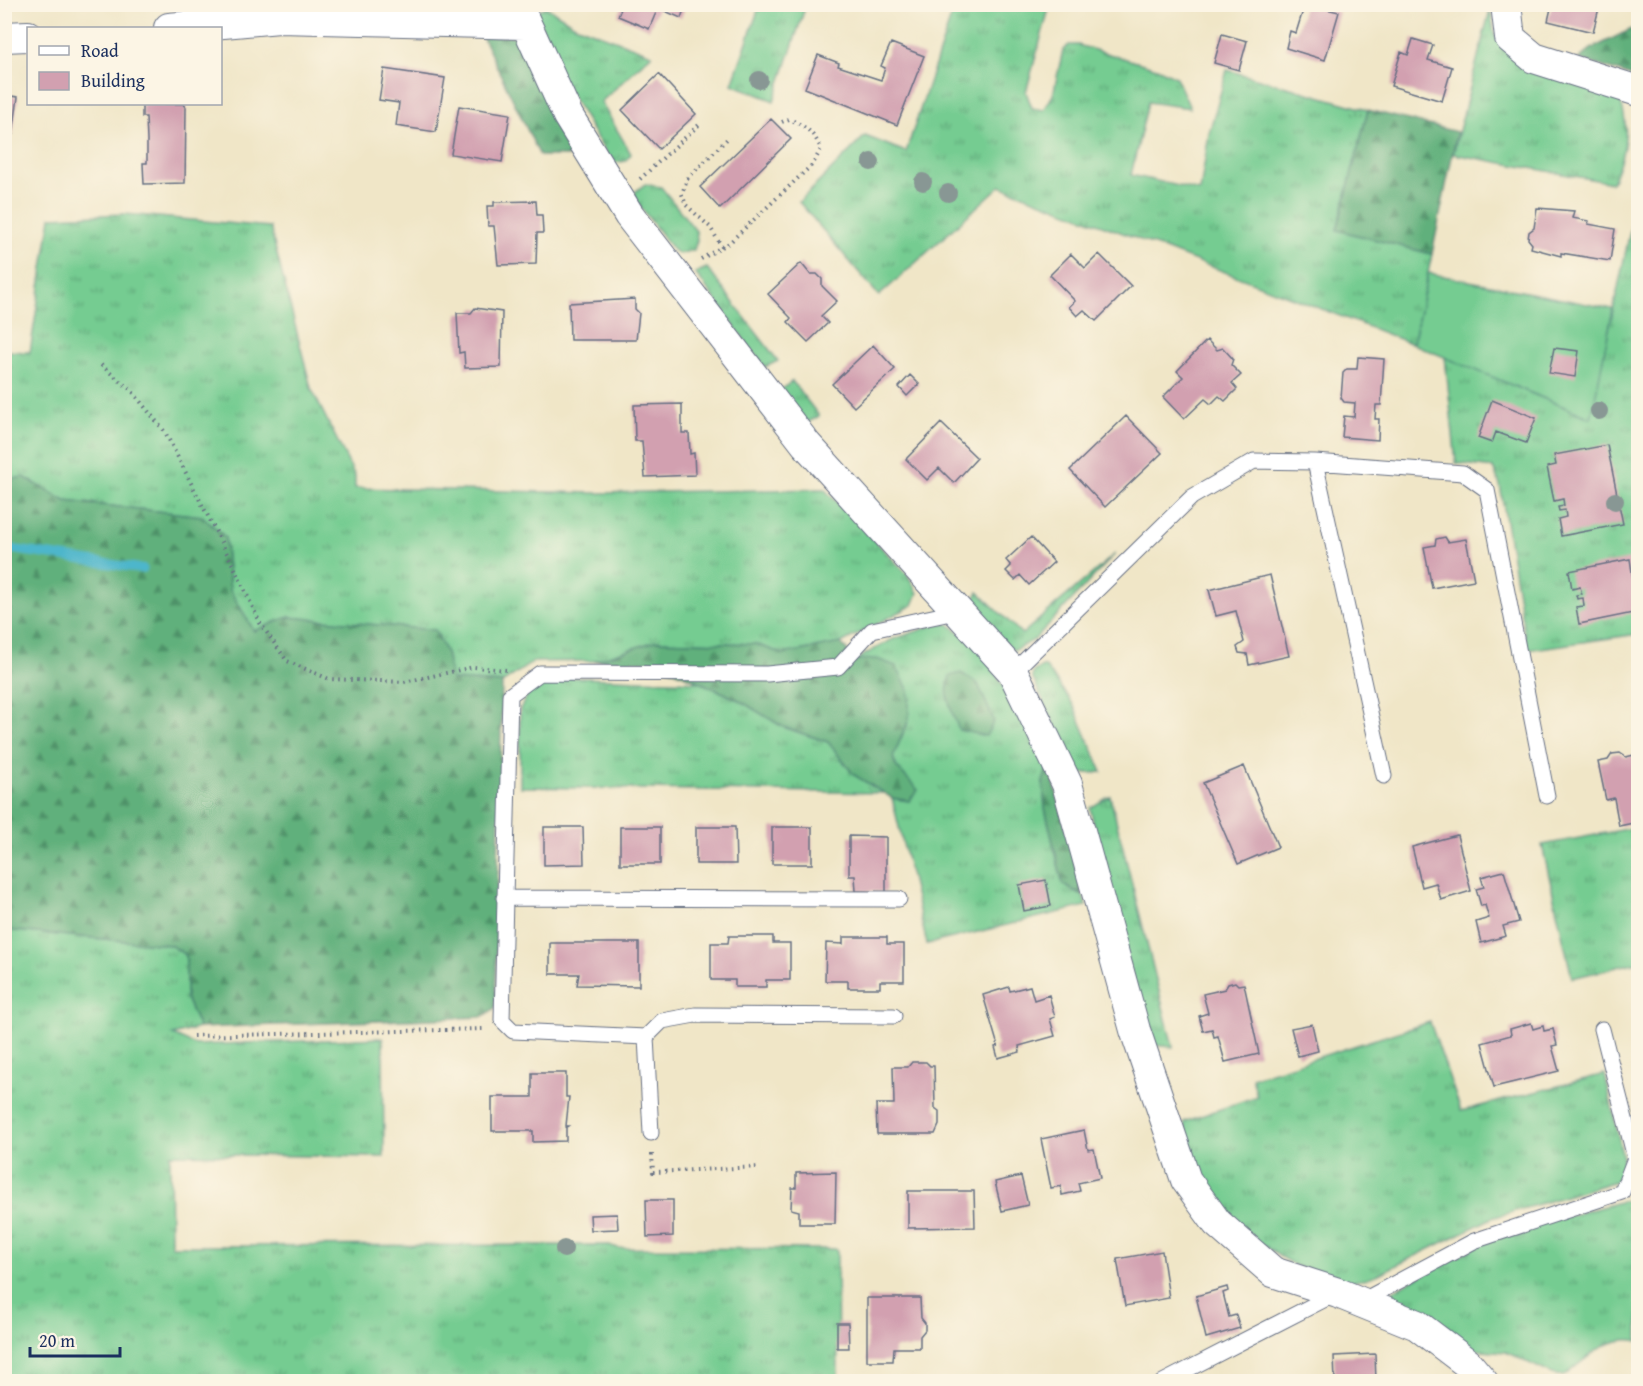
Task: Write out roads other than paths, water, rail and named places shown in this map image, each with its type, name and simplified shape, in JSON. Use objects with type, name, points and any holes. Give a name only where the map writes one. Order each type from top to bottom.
[{"type":"street","points":[[1506,4],[1510,38],[1534,58],[1638,91]]},
{"type":"street","points":[[180,27],[279,18],[521,14],[568,116],[616,194],[673,271],[806,444],[1013,672],[1067,784],[1135,1030],[1186,1180],[1217,1223],[1273,1272],[1349,1298],[1417,1325],[1467,1363],[1483,1382]]},
{"type":"street","points":[[4,37],[27,36]]},
{"type":"lane","points":[[1013,672],[1192,497],[1254,461],[1315,462],[1463,473],[1487,490],[1547,796]]},
{"type":"lane","points":[[1315,462],[1384,776]]},
{"type":"lane","points":[[894,1016],[695,1015],[662,1021],[646,1037],[513,1031],[502,1020],[510,695],[540,673],[767,674],[838,667],[872,630],[960,611]]},
{"type":"lane","points":[[504,898],[898,899]]},
{"type":"lane","points":[[1163,1382],[1474,1241],[1622,1192],[1635,1158],[1602,1029]]},
{"type":"lane","points":[[646,1037],[651,1133]]},
{"type":"waterway","points":[[4,548],[143,569]]}]
